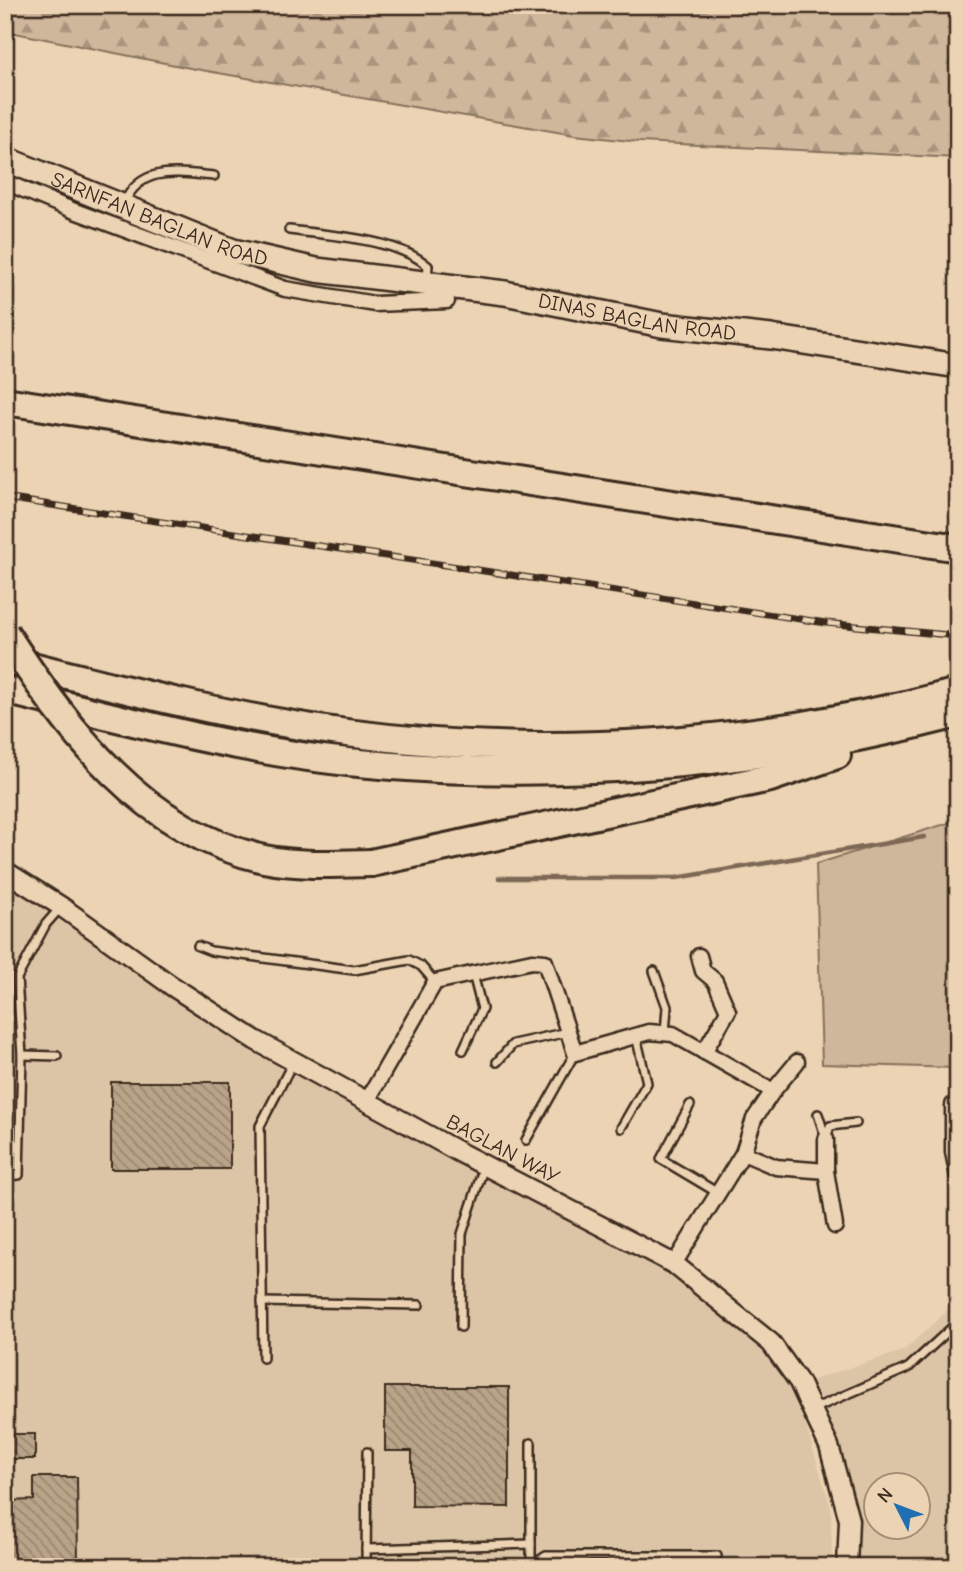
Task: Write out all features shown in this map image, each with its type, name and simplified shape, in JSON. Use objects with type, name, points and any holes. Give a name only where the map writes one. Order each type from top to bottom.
[{"type":"highway","points":[[5,401],[958,548]]},
{"type":"highway","points":[[5,633],[51,704],[91,753],[135,796],[180,825],[222,845],[265,859],[313,864],[371,863],[770,778],[957,707]]},
{"type":"highway","points":[[5,659],[275,721],[348,733],[526,745],[614,744],[776,729],[871,712],[957,707]]},
{"type":"highway","points":[[5,690],[257,749],[346,762],[523,772],[654,766],[793,750],[876,734],[957,707]]},
{"type":"main road","name":"SARNFAN BAGLAN ROAD","points":[[5,159],[233,251],[316,270]]},
{"type":"main road","name":"DINAS BAGLAN ROAD","points":[[316,270],[505,293],[662,325],[771,337],[958,366]]},
{"type":"street","points":[[5,182],[72,210],[285,289],[375,304],[447,301]]},
{"type":"street","name":"BAGLAN WAY","points":[[5,871],[62,906],[172,986],[293,1062],[674,1264],[771,1343],[799,1382],[829,1446],[849,1520],[847,1567]]},
{"type":"street","points":[[698,956],[703,971],[715,981],[728,1011],[704,1052]]},
{"type":"street","points":[[367,1101],[435,982],[532,961],[545,962],[575,1053],[649,1032],[674,1034],[773,1091]]},
{"type":"street","points":[[674,1264],[743,1153],[754,1119],[797,1062]]},
{"type":"street","points":[[955,1113],[953,1152],[958,1176]]},
{"type":"street","points":[[826,1139],[826,1171],[835,1226]]},
{"type":"street","points":[[743,1153],[776,1167],[826,1171]]},
{"type":"lane","points":[[123,207],[134,186],[153,174],[214,176]]},
{"type":"lane","points":[[289,230],[395,247],[418,257],[428,266],[426,284]]},
{"type":"lane","points":[[5,1176],[19,1175],[22,1055],[17,978],[46,924],[62,906]]},
{"type":"lane","points":[[198,946],[211,951],[354,970],[409,960],[421,966],[435,982]]},
{"type":"lane","points":[[654,971],[667,1007],[664,1033]]},
{"type":"lane","points":[[463,1050],[482,1009],[473,974]]},
{"type":"lane","points":[[497,1062],[513,1044],[568,1032]]},
{"type":"lane","points":[[621,1128],[647,1083],[636,1036]]},
{"type":"lane","points":[[526,1140],[575,1053]]},
{"type":"lane","points":[[22,1055],[57,1056]]},
{"type":"lane","points":[[263,1358],[260,1126],[293,1062]]},
{"type":"lane","points":[[690,1105],[661,1159],[718,1193]]},
{"type":"lane","points":[[818,1114],[826,1139]]},
{"type":"lane","points":[[826,1139],[830,1126],[856,1123]]},
{"type":"lane","points":[[461,1327],[462,1234],[485,1166]]},
{"type":"lane","points":[[262,1302],[419,1305]]},
{"type":"lane","points":[[812,1409],[908,1368],[958,1322]]},
{"type":"lane","points":[[531,1443],[531,1566]]},
{"type":"lane","points":[[366,1567],[367,1452]]},
{"type":"lane","points":[[366,1549],[531,1544]]},
{"type":"lane","points":[[531,1566],[546,1556],[717,1556]]},
{"type":"shaded area","points":[[5,871],[172,986],[674,1264],[771,1343],[801,1410],[831,1508],[832,1567],[5,1567]]},
{"type":"shaded area","points":[[954,1305],[958,1305],[958,1567],[856,1567],[854,1501],[834,1430],[812,1380],[903,1351]]},
{"type":"green space","points":[[5,5],[958,5],[958,158],[640,142],[574,135],[190,68],[5,31]]},
{"type":"green space","points":[[958,820],[958,1068],[822,1064],[816,864]]},
{"type":"building","points":[[111,1082],[230,1082],[230,1169],[111,1169]]},
{"type":"building","points":[[385,1387],[509,1387],[509,1507],[412,1506],[412,1451],[385,1451]]},
{"type":"building","points":[[5,1434],[35,1434],[35,1459],[5,1459]]},
{"type":"building","points":[[34,1477],[77,1477],[78,1567],[5,1567],[5,1501],[34,1500]]},
{"type":"waterway","points":[[499,878],[676,878],[924,837]]},
{"type":"railway","points":[[5,498],[826,623],[958,636]]}]
